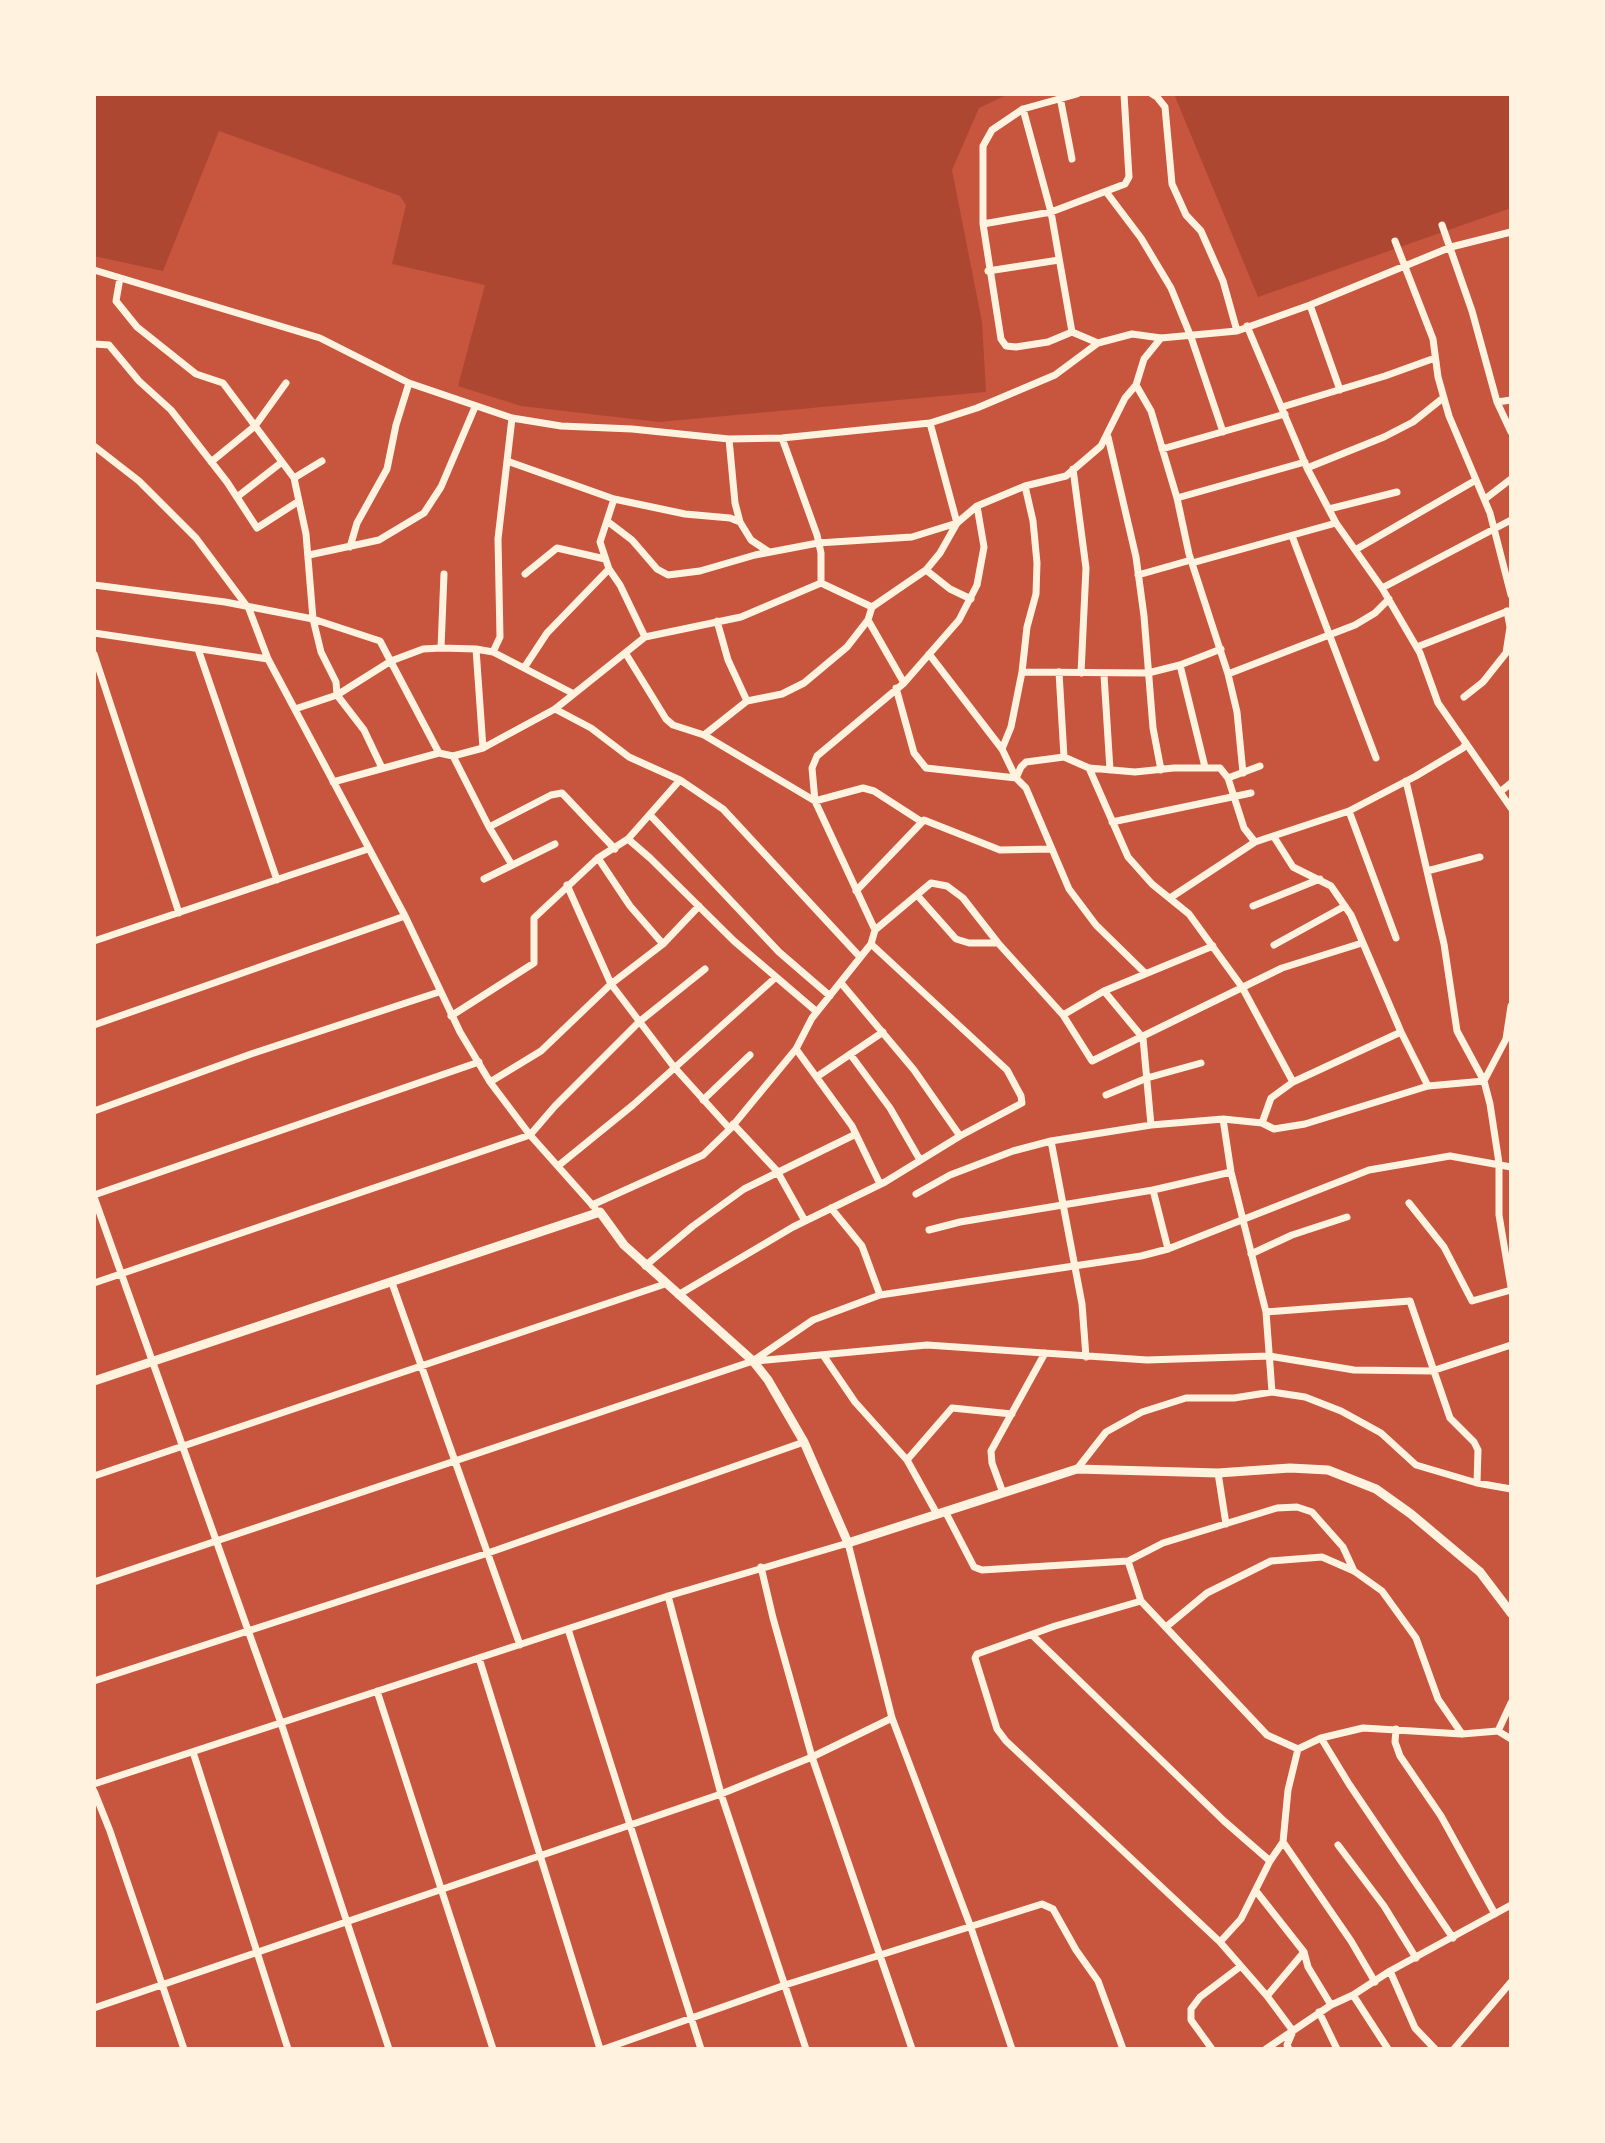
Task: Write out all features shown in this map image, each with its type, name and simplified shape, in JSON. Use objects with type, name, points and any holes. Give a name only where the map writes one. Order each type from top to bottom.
[{"type":"street","points":[[1077,94],[1023,109],[992,130],[983,146],[983,224],[988,271],[1001,339],[1006,346],[1048,342],[1072,332],[1098,343]]},
{"type":"street","points":[[983,224],[1051,212],[1125,184],[1129,177],[1124,94]]},
{"type":"street","points":[[1152,94],[1165,107],[1172,184],[1186,215],[1201,231],[1223,281],[1237,331]]},
{"type":"street","points":[[1060,97],[1072,159]]},
{"type":"street","points":[[1023,109],[1051,212],[1072,332]]},
{"type":"street","points":[[1107,193],[1141,238],[1171,288],[1223,432]]},
{"type":"street","points":[[1442,225],[1472,311],[1497,402],[1511,432]]},
{"type":"street","points":[[94,270],[320,338],[409,383],[512,418],[561,426],[632,429],[729,439],[782,438],[930,423],[977,408],[1055,375],[1098,343],[1132,334],[1161,338],[1237,331],[1310,305],[1451,247],[1511,232]]},
{"type":"street","points":[[1395,241],[1433,339],[1443,398],[1495,526],[1511,595]]},
{"type":"street","points":[[988,271],[1059,260]]},
{"type":"street","points":[[120,278],[116,301],[137,327],[196,374],[223,383],[294,478],[309,555],[313,619],[321,652],[336,682],[337,695],[364,730],[382,768]]},
{"type":"street","points":[[1310,305],[1340,390]]},
{"type":"street","points":[[1247,326],[1306,465],[1336,523],[1382,588],[1417,647],[1438,703],[1511,808]]},
{"type":"street","points":[[704,735],[747,701],[782,694],[804,683],[847,647],[868,620],[872,607],[926,570],[957,523],[977,506],[1025,486],[1066,476],[1101,446],[1125,398],[1136,385],[1144,359],[1161,338]]},
{"type":"street","points":[[94,344],[109,345],[139,381],[171,410],[257,528],[299,501]]},
{"type":"street","points":[[1162,449],[1223,432],[1435,358]]},
{"type":"street","points":[[211,462],[255,426],[286,383]]},
{"type":"street","points":[[350,547],[357,523],[387,469],[409,383]]},
{"type":"street","points":[[1136,385],[1151,411],[1192,562],[1228,674],[1237,712],[1243,773]]},
{"type":"street","points":[[1177,498],[1306,465],[1384,437],[1413,422],[1443,398]]},
{"type":"street","points":[[1497,402],[1511,400]]},
{"type":"street","points":[[309,555],[379,540],[424,513],[441,487],[475,407]]},
{"type":"street","points":[[493,652],[500,637],[498,539],[512,418]]},
{"type":"street","points":[[930,423],[957,523]]},
{"type":"street","points":[[1107,436],[1138,575],[1153,728],[1161,770]]},
{"type":"street","points":[[782,438],[818,543],[821,583]]},
{"type":"street","points":[[729,439],[735,503],[740,522],[751,540],[769,552]]},
{"type":"street","points":[[94,446],[139,481],[196,538],[249,609],[268,659],[405,916],[451,1016],[490,1082],[530,1135],[596,1208],[624,1245],[753,1361],[781,1400],[804,1442],[848,1543],[892,1718],[970,1925],[1012,2049]]},
{"type":"street","points":[[294,478],[322,461]]},
{"type":"street","points":[[507,461],[614,499],[740,522]]},
{"type":"street","points":[[237,497],[282,462]]},
{"type":"street","points":[[1073,469],[1086,568],[1081,673]]},
{"type":"street","points":[[1485,499],[1511,479]]},
{"type":"street","points":[[1355,550],[1476,480]]},
{"type":"street","points":[[1002,749],[1011,727],[1027,627],[1036,594],[1033,521],[1025,486]]},
{"type":"street","points":[[1329,509],[1397,492]]},
{"type":"street","points":[[614,499],[600,542],[609,569],[645,637]]},
{"type":"street","points":[[875,930],[815,801],[812,768],[817,756],[900,685],[959,620],[977,585],[984,547],[977,506]]},
{"type":"street","points":[[1382,588],[1511,520]]},
{"type":"street","points":[[607,521],[632,540],[657,569],[668,575],[700,571],[769,552],[818,543],[912,537],[957,523]]},
{"type":"street","points":[[1138,575],[1336,523]]},
{"type":"street","points":[[1292,536],[1376,758]]},
{"type":"street","points":[[525,574],[557,548],[605,559]]},
{"type":"street","points":[[524,668],[547,633],[609,569]]},
{"type":"street","points":[[926,570],[950,589],[971,599]]},
{"type":"street","points":[[441,648],[444,574]]},
{"type":"street","points":[[333,782],[439,753],[453,756],[483,748],[555,709],[645,637],[741,617],[821,583],[872,607]]},
{"type":"street","points":[[94,585],[225,602],[313,619],[380,641],[439,753]]},
{"type":"street","points":[[1228,674],[1355,625],[1375,613],[1389,599]]},
{"type":"street","points":[[1417,647],[1509,610],[1506,653],[1483,682],[1464,697]]},
{"type":"street","points":[[868,620],[900,685],[919,762],[926,768],[1016,778]]},
{"type":"street","points":[[717,621],[728,660],[747,701]]},
{"type":"street","points":[[94,633],[268,659]]},
{"type":"street","points":[[295,709],[337,695],[391,661],[423,649],[441,648],[493,652],[574,694]]},
{"type":"street","points":[[198,649],[277,880]]},
{"type":"street","points":[[476,649],[483,748]]},
{"type":"street","points":[[1022,672],[1148,673],[1221,649]]},
{"type":"street","points":[[94,654],[179,913]]},
{"type":"street","points":[[626,654],[666,719],[673,725],[704,735],[815,801],[863,788],[874,791],[922,822]]},
{"type":"street","points":[[929,654],[1002,749],[1016,778],[1026,788],[1069,889],[1096,925],[1145,973]]},
{"type":"street","points":[[1180,665],[1205,767]]},
{"type":"street","points":[[1059,672],[1064,757]]},
{"type":"street","points":[[1104,675],[1110,770]]},
{"type":"street","points":[[555,709],[591,728],[629,757],[680,780],[723,809],[860,957]]},
{"type":"street","points":[[1170,898],[1255,842],[1349,811],[1463,748],[1466,743]]},
{"type":"street","points":[[453,756],[512,865]]},
{"type":"street","points":[[1016,778],[1026,762],[1064,757],[1089,768],[1135,772],[1220,768],[1228,778],[1244,828],[1255,842]]},
{"type":"street","points":[[1228,778],[1260,766]]},
{"type":"street","points":[[1089,768],[1128,857],[1138,870],[1189,914],[1213,946],[1242,987],[1293,1082]]},
{"type":"street","points":[[451,1016],[534,963],[534,918],[598,858],[628,839],[680,780]]},
{"type":"street","points":[[1406,781],[1444,944],[1457,1031],[1484,1081],[1499,1163],[1499,1215],[1511,1289],[1472,1301],[1444,1247],[1409,1203]]},
{"type":"street","points":[[1500,792],[1511,783]]},
{"type":"street","points":[[489,827],[551,795],[562,793],[615,849]]},
{"type":"street","points":[[1112,822],[1251,793]]},
{"type":"street","points":[[1349,811],[1396,938]]},
{"type":"street","points":[[651,816],[779,952],[830,996]]},
{"type":"street","points":[[856,891],[927,820],[976,843],[1000,850],[1051,849]]},
{"type":"street","points":[[1274,837],[1297,872],[1331,886],[1345,906],[1428,1086]]},
{"type":"street","points":[[628,839],[775,978],[817,1012]]},
{"type":"street","points":[[484,879],[555,844]]},
{"type":"street","points":[[94,941],[368,849]]},
{"type":"street","points":[[1427,871],[1480,857]]},
{"type":"street","points":[[598,858],[630,906],[663,944]]},
{"type":"street","points":[[1253,906],[1320,879]]},
{"type":"street","points":[[94,1381],[392,1283],[596,1208],[703,1155],[732,1127],[796,1049],[817,1012],[871,944],[875,930],[933,883],[947,886],[963,898],[998,943],[1063,1015],[1092,1061],[1282,968],[1362,943]]},
{"type":"street","points":[[567,885],[611,984],[703,1100],[777,1171],[805,1221]]},
{"type":"street","points":[[917,895],[956,939],[969,943],[998,943]]},
{"type":"street","points":[[490,1082],[541,1051],[611,984],[663,944],[699,906]]},
{"type":"street","points":[[1274,945],[1345,906]]},
{"type":"street","points":[[94,1025],[405,916]]},
{"type":"street","points":[[678,1295],[805,1221],[880,1184],[1022,1103],[1007,1070],[871,944]]},
{"type":"street","points":[[1063,1015],[1104,991],[1213,946]]},
{"type":"street","points":[[94,1283],[530,1135],[639,1022],[705,969]]},
{"type":"street","points":[[558,1166],[736,1015],[775,978]]},
{"type":"street","points":[[841,983],[883,1032],[960,1136]]},
{"type":"street","points":[[1104,991],[1143,1038],[1151,1125]]},
{"type":"street","points":[[94,1111],[251,1054],[439,992]]},
{"type":"street","points":[[1484,1081],[1508,1039],[1511,1006]]},
{"type":"street","points":[[818,1076],[883,1032]]},
{"type":"street","points":[[1262,1123],[1271,1098],[1293,1082],[1401,1032]]},
{"type":"street","points":[[796,1049],[818,1076],[856,1134],[880,1184]]},
{"type":"street","points":[[850,1054],[890,1108],[920,1160]]},
{"type":"street","points":[[703,1100],[750,1055]]},
{"type":"street","points":[[389,2049],[281,1723],[94,1196],[479,1062]]},
{"type":"street","points":[[1106,1095],[1147,1078],[1201,1063]]},
{"type":"street","points":[[916,1194],[950,1175],[1013,1151],[1051,1141],[1151,1125],[1223,1119],[1262,1123],[1274,1129],[1305,1124],[1428,1086],[1484,1081]]},
{"type":"street","points":[[1223,1119],[1231,1172],[1266,1312],[1272,1392]]},
{"type":"street","points":[[645,1266],[731,1198],[777,1171],[795,1166],[856,1134]]},
{"type":"street","points":[[1051,1141],[1075,1265],[1086,1357]]},
{"type":"street","points":[[753,1361],[813,1320],[880,1295],[1141,1256],[1168,1249],[1242,1217],[1369,1170],[1450,1156],[1511,1167]]},
{"type":"street","points":[[929,1230],[1153,1190],[1231,1172]]},
{"type":"street","points":[[1153,1190],[1168,1249]]},
{"type":"street","points":[[831,1208],[862,1246],[880,1295]]},
{"type":"street","points":[[1251,1254],[1292,1235],[1347,1217]]},
{"type":"street","points":[[392,1283],[520,1645]]},
{"type":"street","points":[[94,1476],[665,1284]]},
{"type":"street","points":[[1266,1312],[1410,1301],[1450,1418],[1474,1442],[1479,1461],[1477,1483]]},
{"type":"street","points":[[94,1582],[753,1361],[927,1345],[1147,1360],[1269,1356],[1354,1370],[1432,1371],[1511,1345]]},
{"type":"street","points":[[1003,1493],[991,1451],[1045,1353]]},
{"type":"street","points":[[823,1355],[855,1402],[907,1460],[974,1567],[982,1570],[1128,1561],[1163,1543],[1277,1508],[1297,1507],[1312,1512],[1343,1547],[1354,1571]]},
{"type":"street","points":[[1077,1469],[1106,1432],[1142,1412],[1186,1398],[1234,1398],[1272,1392],[1305,1397],[1341,1411],[1381,1433],[1416,1465],[1477,1483],[1511,1489]]},
{"type":"street","points":[[907,1460],[952,1408],[1012,1414]]},
{"type":"street","points":[[94,1681],[488,1553],[804,1442]]},
{"type":"street","points":[[94,1784],[668,1596],[848,1543],[1077,1469],[1218,1473],[1290,1468],[1328,1470],[1376,1489],[1480,1572],[1511,1613]]},
{"type":"street","points":[[1218,1473],[1226,1524]]},
{"type":"street","points":[[1166,1627],[1207,1593],[1271,1561],[1322,1557],[1354,1571],[1382,1591],[1416,1638],[1438,1699],[1462,1734]]},
{"type":"street","points":[[1128,1561],[1141,1601],[1267,1735],[1298,1749],[1321,1738],[1363,1728],[1462,1734],[1498,1731],[1511,1739]]},
{"type":"street","points":[[761,1567],[812,1757],[912,2049]]},
{"type":"street","points":[[668,1596],[721,1794],[806,2049]]},
{"type":"street","points":[[1141,1601],[976,1656],[997,1729],[1006,1741],[1220,1942],[1293,2031]]},
{"type":"street","points":[[568,1629],[701,2049]]},
{"type":"street","points":[[1032,1635],[1224,1821],[1270,1861]]},
{"type":"street","points":[[479,1658],[602,2049],[785,1985],[1042,1904],[1053,1909],[1098,1981],[1123,2049]]},
{"type":"street","points":[[377,1691],[493,2049]]},
{"type":"street","points":[[1498,1731],[1511,1703]]},
{"type":"street","points":[[94,2008],[721,1794],[812,1757],[892,1718]]},
{"type":"street","points":[[1396,1729],[1395,1742],[1400,1756],[1441,1816],[1495,1914]]},
{"type":"street","points":[[1321,1738],[1453,1938]]},
{"type":"street","points":[[1220,1942],[1241,1919],[1283,1842],[1288,1790],[1298,1749]]},
{"type":"street","points":[[193,1752],[288,2049]]},
{"type":"street","points":[[94,1791],[184,2049]]},
{"type":"street","points":[[1283,1842],[1351,1941],[1375,1982]]},
{"type":"street","points":[[1338,1845],[1384,1906],[1416,1958]]},
{"type":"street","points":[[1256,1891],[1304,1952],[1308,1967],[1331,2005]]},
{"type":"street","points":[[1266,2049],[1319,2012],[1511,1905]]},
{"type":"street","points":[[1267,1996],[1304,1952]]},
{"type":"street","points":[[1212,2049],[1191,2020],[1191,2009],[1200,1997],[1241,1966]]},
{"type":"street","points":[[1390,1971],[1415,2028],[1435,2049]]},
{"type":"street","points":[[1454,2049],[1511,1982]]},
{"type":"street","points":[[1353,1995],[1388,2049]]},
{"type":"street","points":[[1319,2012],[1337,2049]]},
{"type":"street","points":[[1289,2049],[1287,2045],[1293,2031]]},
{"type":"shaded area","points":[[94,94],[1009,94],[979,108],[952,170],[982,322],[986,392],[659,422],[521,406],[458,386],[485,285],[392,264],[406,205],[400,196],[219,131],[163,271],[94,256]]},
{"type":"shaded area","points":[[1174,94],[1511,94],[1511,208],[1258,297]]}]
